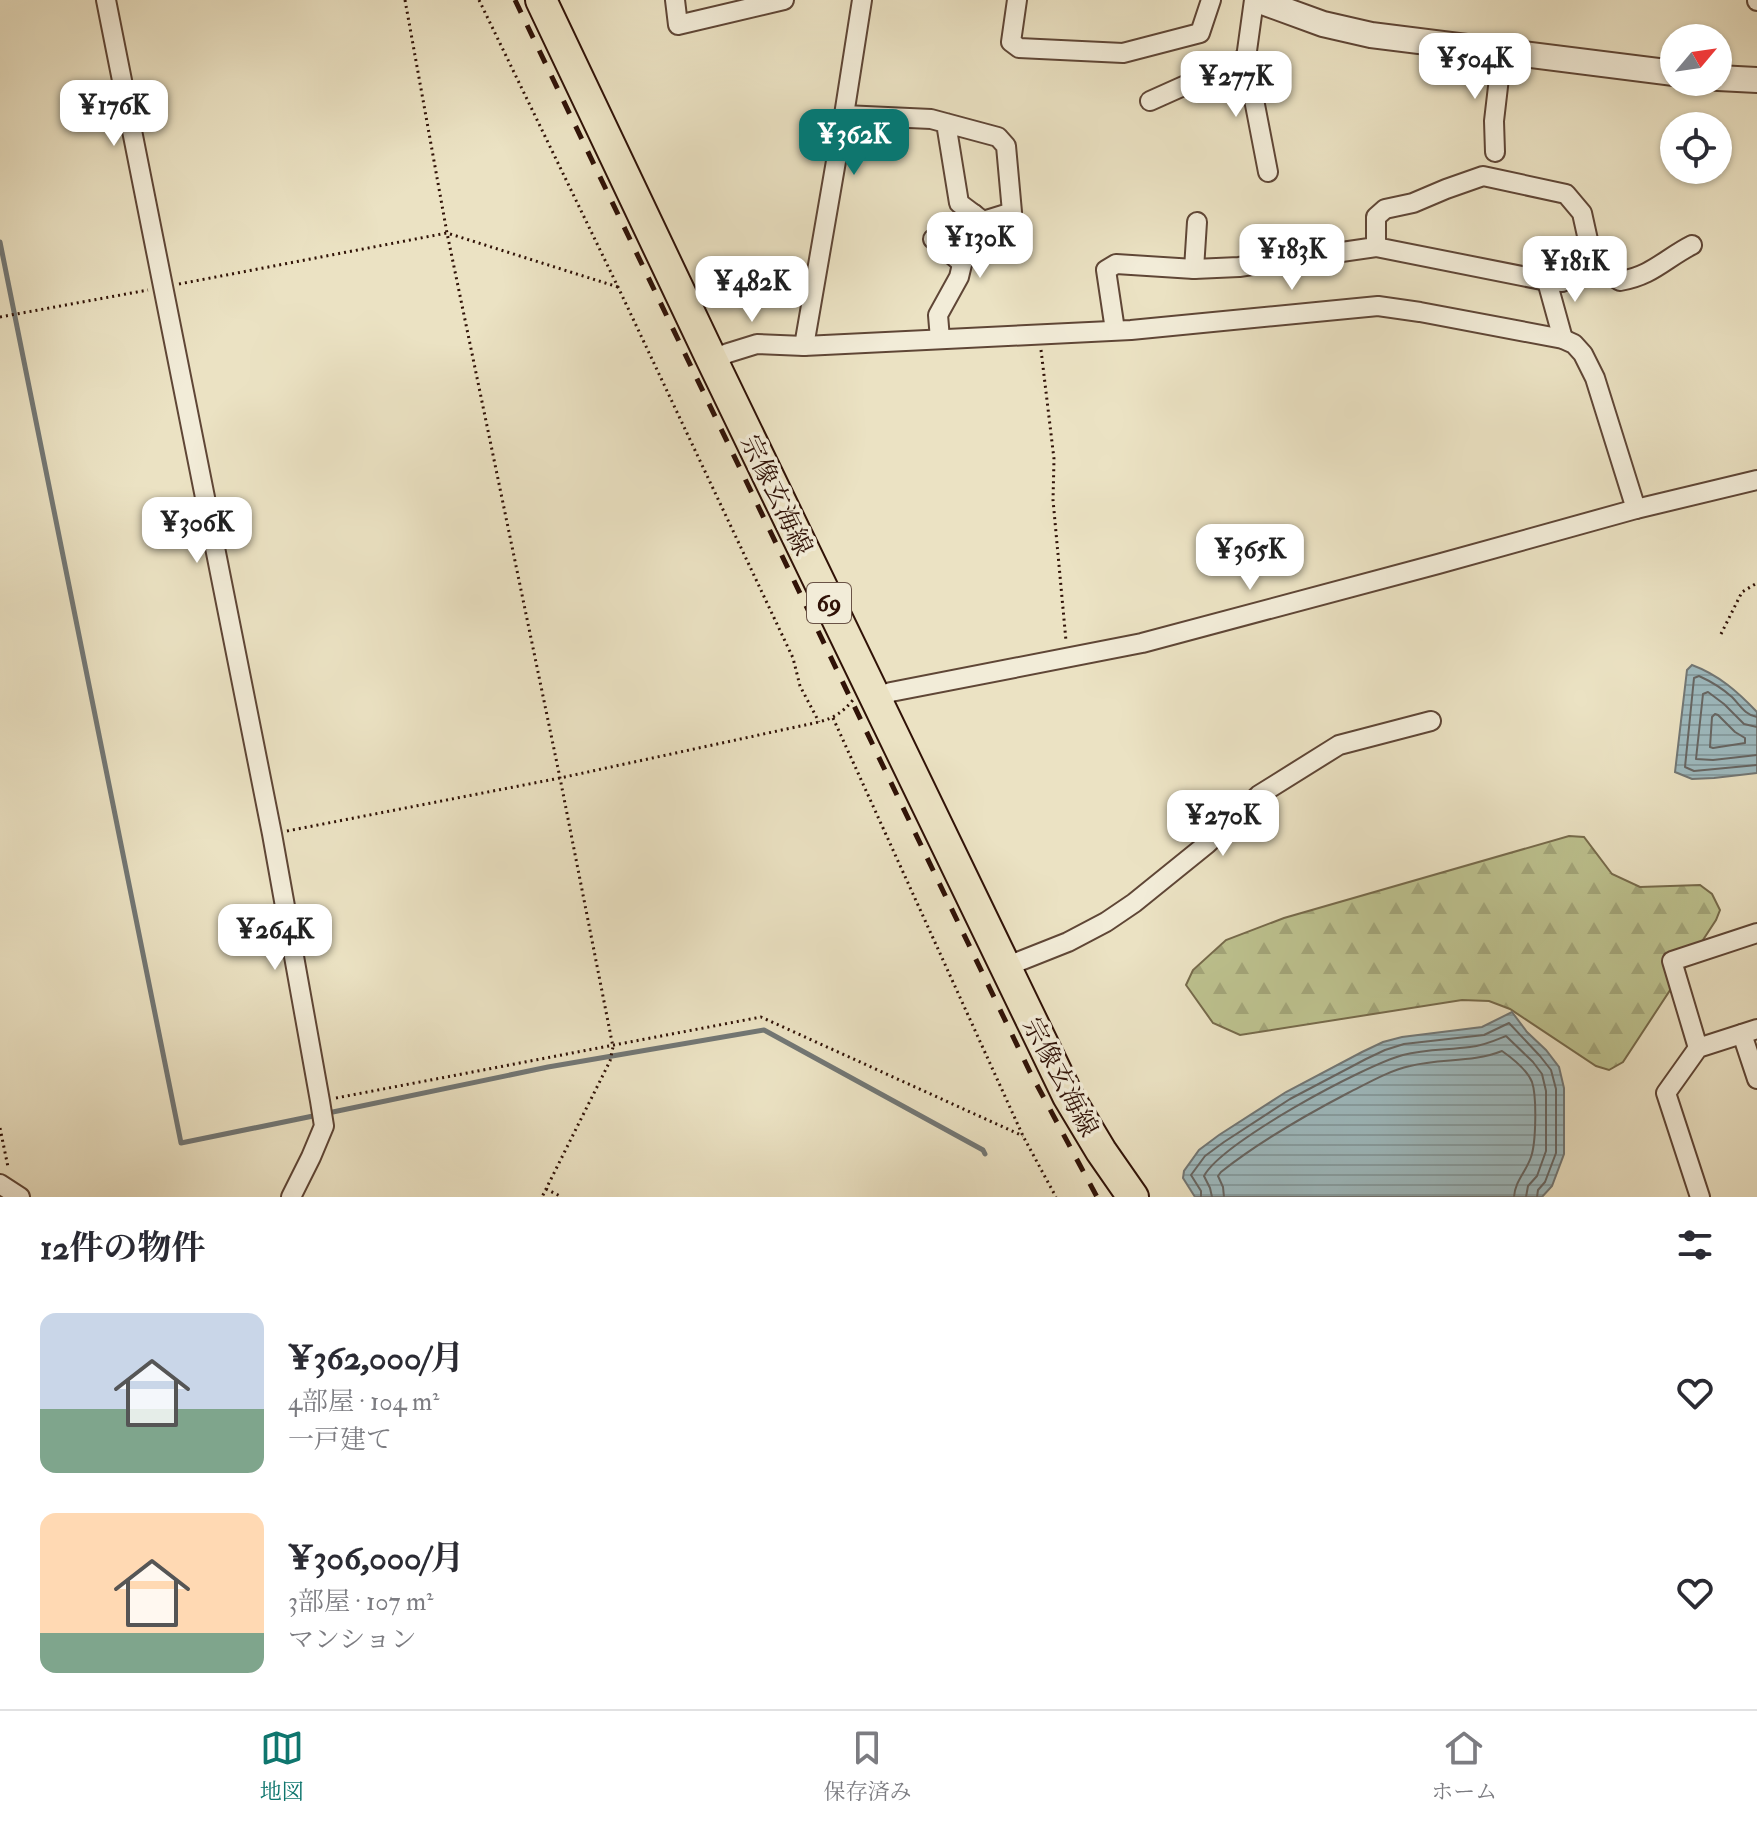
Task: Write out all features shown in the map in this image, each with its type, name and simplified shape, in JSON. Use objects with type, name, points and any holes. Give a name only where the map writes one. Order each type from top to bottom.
[{"type":"main road","name":"宗像玄海線","points":[[541,0],[1068,1096],[1133,1197]]},
{"type":"street","points":[[106,0],[272,834],[324,1126],[291,1197]]},
{"type":"street","points":[[675,0],[678,25],[784,0]]},
{"type":"street","points":[[804,346],[862,0]]},
{"type":"street","points":[[1017,0],[1011,42],[1019,48],[1123,53],[1200,33],[1211,0]]},
{"type":"street","points":[[1268,172],[1246,58],[1255,0],[1323,24],[1371,35],[1660,71]]},
{"type":"street","points":[[1495,152],[1494,121],[1502,52]]},
{"type":"street","points":[[1150,101],[1246,58]]},
{"type":"street","points":[[1732,79],[1757,80]]},
{"type":"street","points":[[844,115],[931,119],[946,123],[998,137],[1006,146],[1012,212],[983,221],[959,203],[946,123]]},
{"type":"street","points":[[1115,330],[1106,270],[1116,264],[1194,269],[1239,267],[1376,247],[1562,282],[1575,275],[1589,261],[1590,249],[1582,213],[1566,194],[1483,176],[1413,203],[1385,209],[1376,217],[1376,247]]},
{"type":"street","points":[[940,339],[938,315],[959,277],[974,214]]},
{"type":"street","points":[[1194,269],[1197,222]]},
{"type":"street","points":[[933,239],[962,263]]},
{"type":"street","points":[[1589,261],[1620,281],[1637,278],[1692,245]]},
{"type":"street","points":[[1547,281],[1563,339]]},
{"type":"street","points":[[712,360],[757,344],[804,346],[1115,330],[1378,306],[1420,312],[1563,339],[1574,344],[1583,354],[1595,378],[1636,509]]},
{"type":"street","points":[[872,692],[891,692],[1142,643],[1636,509],[1757,480]]},
{"type":"street","points":[[1005,967],[1068,942],[1106,922],[1195,854],[1259,795],[1339,745],[1431,721]]},
{"type":"street","points":[[1698,1048],[1672,961],[1757,933]]},
{"type":"street","points":[[1700,1197],[1666,1093],[1698,1048],[1750,1031],[1757,1079]]},
{"type":"path","points":[[405,0],[447,233],[613,1047],[610,1061],[542,1197]]},
{"type":"path","points":[[479,0],[793,658],[800,686],[819,722]]},
{"type":"path","points":[[0,317],[447,233],[618,287]]},
{"type":"path","points":[[1039,334],[1054,459],[1053,500],[1068,658]]},
{"type":"path","points":[[1721,634],[1742,592],[1757,583]]},
{"type":"path","points":[[272,834],[560,778],[819,722],[833,718],[852,701],[872,692]]},
{"type":"path","points":[[833,718],[1023,1136],[1056,1197]]},
{"type":"path","points":[[320,1101],[761,1017],[1023,1136]]},
{"type":"path","points":[[0,1128],[11,1191]]},
{"type":"path","points":[[546,1189],[562,1197]]},
{"type":"green space","points":[[1569,836],[1584,837],[1612,874],[1640,887],[1700,885],[1712,894],[1720,910],[1623,1062],[1609,1070],[1596,1066],[1510,1009],[1489,1001],[1462,1000],[1240,1035],[1213,1023],[1186,985],[1193,970],[1226,940],[1284,918]]},
{"type":"water","points":[[1692,665],[1728,685],[1757,712],[1757,773],[1692,779],[1675,772],[1687,670]]},
{"type":"water","points":[[1512,1012],[1559,1067],[1564,1088],[1564,1154],[1552,1186],[1542,1197],[1195,1197],[1183,1178],[1184,1171],[1199,1150],[1219,1135],[1286,1092],[1362,1052],[1402,1037],[1482,1027]]},
{"type":"waterway","points":[[0,242],[181,1143],[318,1115]]},
{"type":"waterway","points":[[328,1113],[548,1067],[764,1030],[983,1150],[985,1154]]},
{"type":"railway","points":[[515,0],[1030,1072],[1097,1197]]}]
